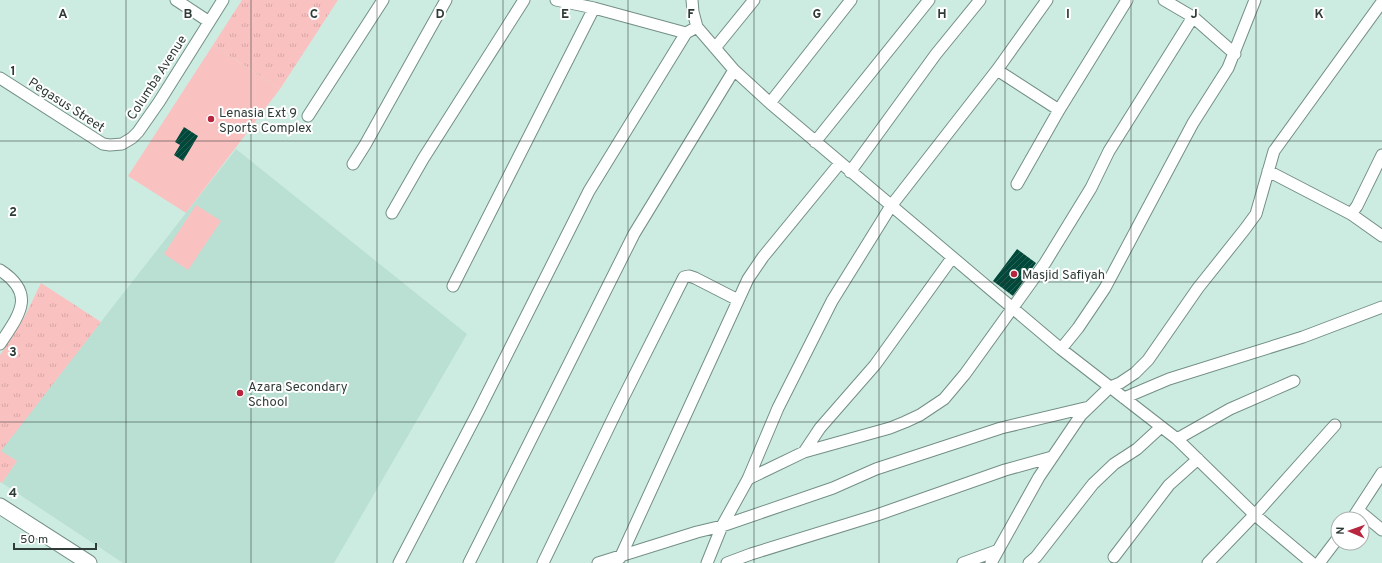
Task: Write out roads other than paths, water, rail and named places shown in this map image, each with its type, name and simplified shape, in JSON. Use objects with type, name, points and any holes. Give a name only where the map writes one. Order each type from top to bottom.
[{"type":"street","points":[[176,0],[208,21]]},
{"type":"street","name":"Columba Avenue","points":[[122,144],[138,132],[159,102],[208,21],[223,0]]},
{"type":"street","points":[[308,116],[382,0]]},
{"type":"street","points":[[353,164],[446,0]]},
{"type":"street","points":[[392,213],[423,159],[524,0]]},
{"type":"street","points":[[556,0],[594,8],[686,33]]},
{"type":"street","points":[[692,0],[693,12],[697,27],[734,70],[770,103],[952,258],[1014,307],[1061,349],[1177,439],[1255,515],[1312,563]]},
{"type":"street","points":[[715,48],[754,0]]},
{"type":"street","points":[[770,103],[851,0]]},
{"type":"street","points":[[815,142],[929,0]]},
{"type":"street","points":[[850,172],[936,54],[980,0]]},
{"type":"street","points":[[707,563],[722,526],[748,479],[778,408],[832,301],[891,206],[997,70],[1046,0]]},
{"type":"street","points":[[1017,184],[1059,110],[1127,0]]},
{"type":"street","points":[[1164,0],[1193,17],[1235,54]]},
{"type":"street","points":[[1061,349],[1078,328],[1105,288],[1193,123],[1228,68],[1235,54],[1255,0]]},
{"type":"street","points":[[991,563],[996,551],[1038,477],[1082,415],[1110,387],[1120,383],[1135,373],[1148,360],[1198,288],[1256,214],[1274,151],[1382,2]]},
{"type":"street","points":[[453,286],[594,8]]},
{"type":"street","points":[[748,479],[804,452],[890,428],[920,415],[944,399],[965,374],[1045,263],[1091,188],[1110,151],[1193,17]]},
{"type":"street","points":[[399,563],[489,390],[586,198],[686,33],[697,27]]},
{"type":"street","points":[[469,563],[634,234],[734,70]]},
{"type":"street","points":[[997,70],[1059,110]]},
{"type":"street","name":"Pegasus Street","points":[[0,78],[103,144],[122,144]]},
{"type":"street","points":[[1351,214],[1357,206],[1382,156]]},
{"type":"street","points":[[619,559],[748,279],[763,257],[840,163]]},
{"type":"street","points":[[1268,171],[1351,214],[1382,236]]},
{"type":"street","points":[[804,452],[820,428],[875,365],[952,258]]},
{"type":"street","points":[[0,270],[11,278],[19,288],[22,304],[16,320],[0,344]]},
{"type":"street","points":[[543,563],[617,410],[684,277],[689,276],[695,278],[738,300]]},
{"type":"street","points":[[1124,398],[1169,379],[1303,337],[1382,307]]},
{"type":"street","points":[[1177,439],[1230,409],[1294,381]]},
{"type":"street","points":[[598,563],[619,559],[697,532],[722,526],[834,488],[876,470],[1001,428],[1090,407]]},
{"type":"street","points":[[1208,563],[1255,515],[1335,425]]},
{"type":"street","points":[[1029,563],[1036,557],[1093,484],[1114,464],[1137,449],[1161,427]]},
{"type":"street","points":[[727,563],[751,554],[877,515],[998,472],[1052,457]]},
{"type":"street","points":[[1114,557],[1169,485],[1198,459]]},
{"type":"street","points":[[1358,511],[1382,472]]},
{"type":"street","points":[[0,506],[89,563]]},
{"type":"street","points":[[1370,523],[1382,530]]},
{"type":"street","points":[[1319,563],[1330,549]]},
{"type":"street","points":[[963,563],[996,551]]},
{"type":"place","name":"Lenasia Ext 9 Sports Complex","points":[[211,119]]},
{"type":"place","name":"Masjid Safiyah","points":[[1014,274]]},
{"type":"place","name":"Azara Secondary School","points":[[240,393]]}]
